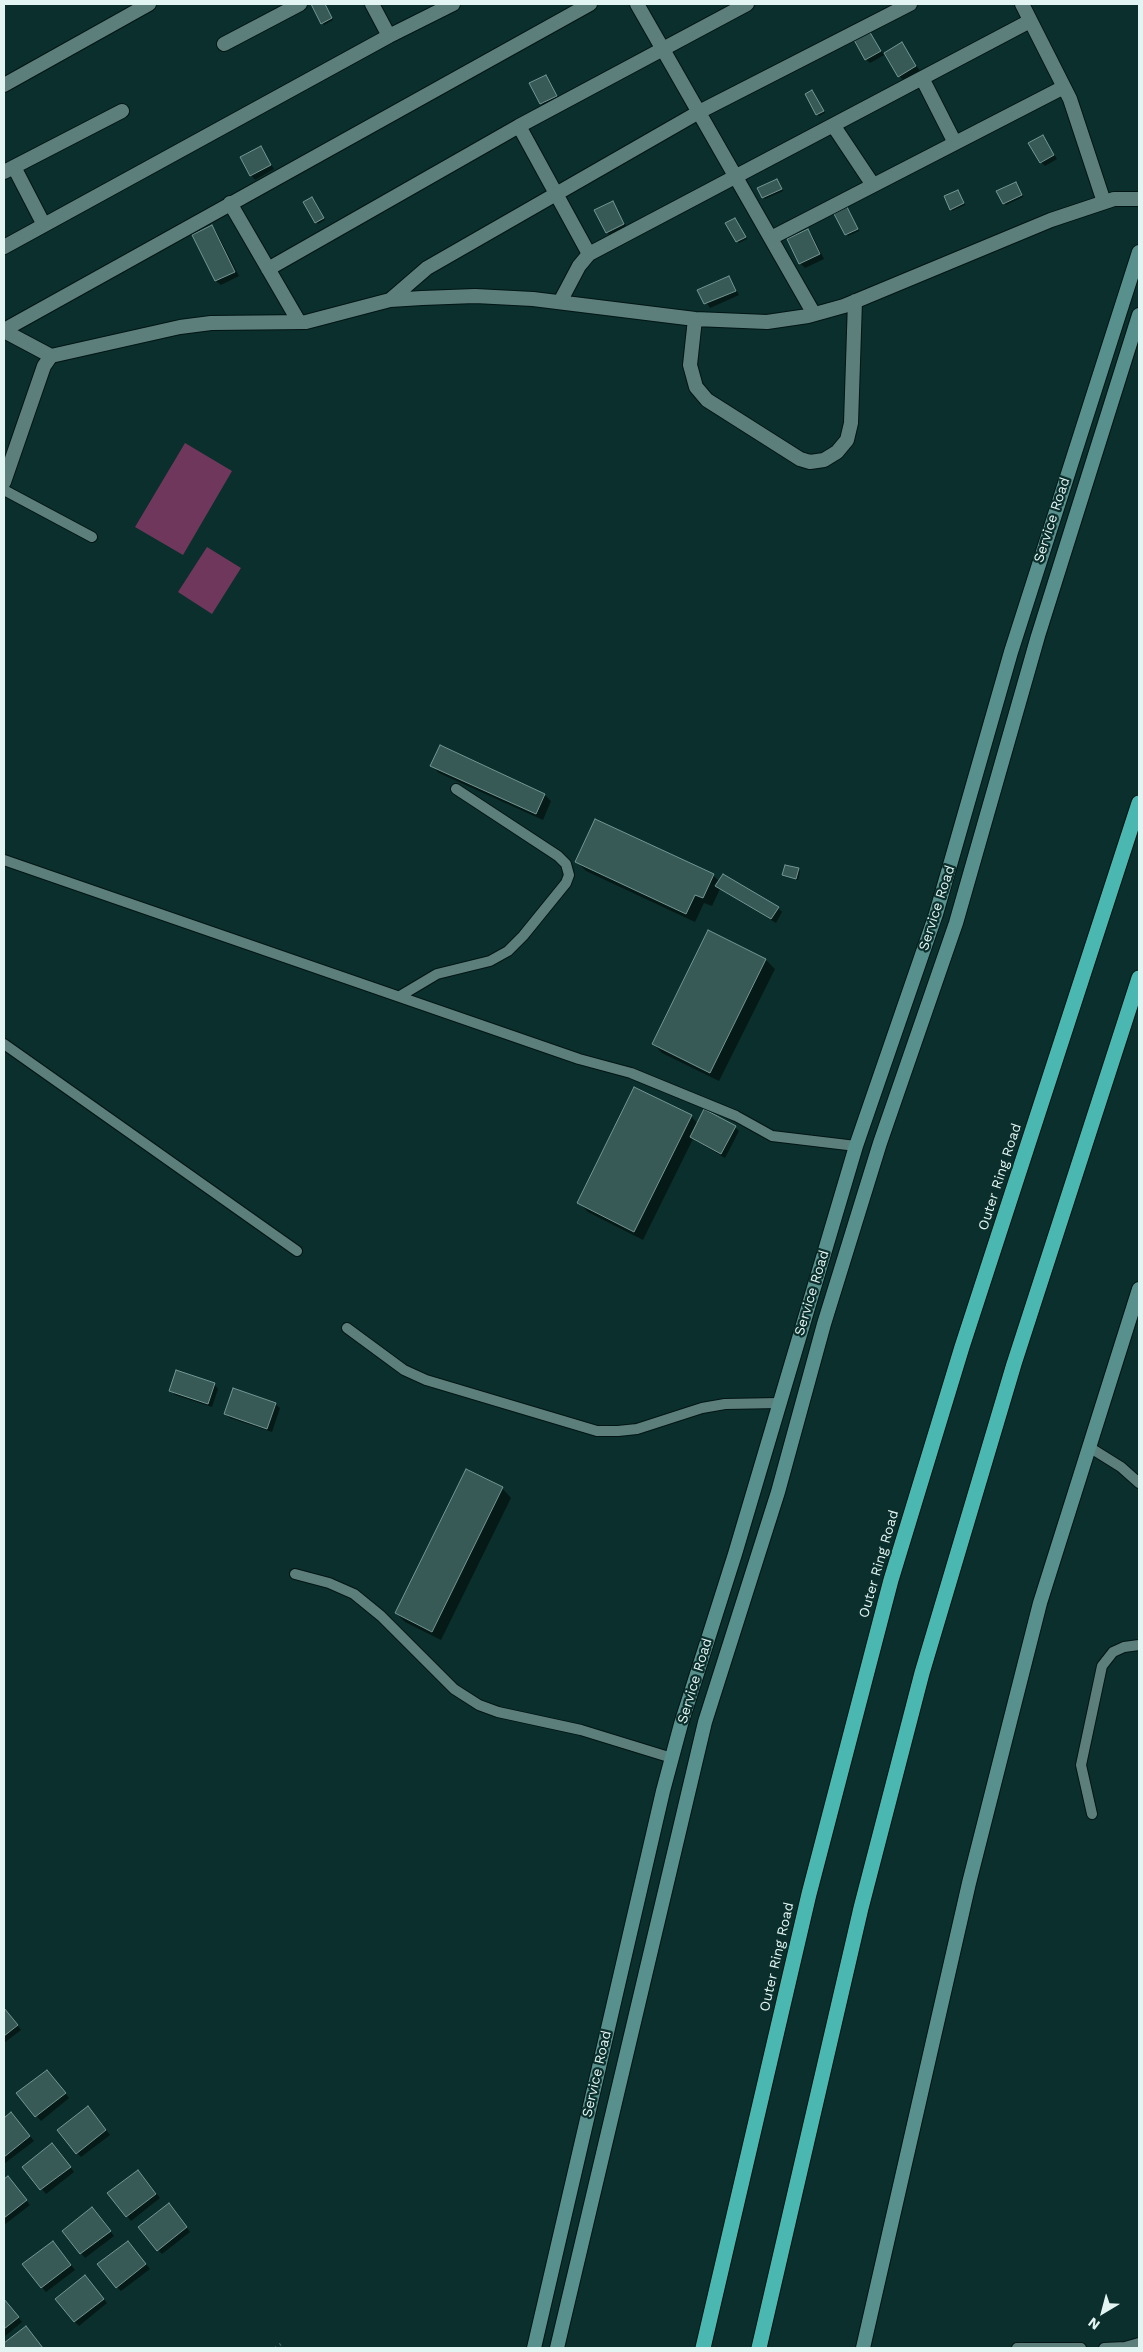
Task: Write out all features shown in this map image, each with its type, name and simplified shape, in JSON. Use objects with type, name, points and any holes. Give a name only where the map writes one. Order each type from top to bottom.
[{"type":"highway","name":"Outer Ring Road","points":[[704,2348],[813,1876],[891,1580],[962,1347],[1139,803]]},
{"type":"highway","points":[[759,2348],[861,1908],[922,1673],[1008,1381],[1139,978]]},
{"type":"main road","name":"Service Road","points":[[534,2348],[672,1758],[695,1677],[735,1554],[856,1146],[936,914],[1011,652],[1139,252]]},
{"type":"main road","points":[[557,2348],[705,1722],[778,1492],[824,1324],[880,1143],[956,923],[1038,636],[1139,314]]},
{"type":"main road","points":[[864,2348],[971,1874],[1040,1603],[1139,1290]]},
{"type":"street","points":[[4,85],[149,4]]},
{"type":"street","points":[[224,44],[300,4]]},
{"type":"street","points":[[372,4],[389,36]]},
{"type":"street","points":[[4,247],[389,36],[453,4]]},
{"type":"street","points":[[4,330],[590,4]]},
{"type":"street","points":[[637,4],[814,314]]},
{"type":"street","points":[[268,269],[519,126],[747,4]]},
{"type":"street","points":[[390,300],[427,268],[699,112],[907,4]]},
{"type":"street","points":[[1022,4],[1064,87],[1104,202]]},
{"type":"street","points":[[560,302],[579,266],[589,254],[1030,21]]},
{"type":"street","points":[[922,78],[955,143]]},
{"type":"street","points":[[771,238],[1064,87]]},
{"type":"street","points":[[44,225],[9,170],[122,111]]},
{"type":"street","points":[[833,125],[873,185]]},
{"type":"street","points":[[519,126],[589,254]]},
{"type":"street","points":[[4,330],[51,356],[180,327],[211,323],[299,322],[390,300],[474,296],[560,302],[695,319],[767,322],[814,314],[855,301],[1051,220],[1104,202],[1114,199],[1139,199]]},
{"type":"street","points":[[230,203],[299,322]]},
{"type":"street","points":[[695,319],[690,365],[696,387],[707,400],[800,459],[810,462],[824,460],[837,452],[847,440],[851,423],[855,301]]},
{"type":"street","points":[[4,482],[44,366],[51,356]]},
{"type":"lane","points":[[4,490],[92,537]]},
{"type":"lane","points":[[400,996],[437,974],[490,961],[508,951],[523,936],[566,884],[569,875],[566,864],[558,856],[456,789]]},
{"type":"lane","points":[[4,860],[580,1059],[631,1073],[736,1116],[772,1136],[856,1146]]},
{"type":"lane","points":[[4,1044],[297,1251]]},
{"type":"lane","points":[[347,1328],[404,1370],[426,1380],[597,1431],[618,1432],[637,1429],[702,1408],[725,1404],[779,1402]]},
{"type":"lane","points":[[1089,1447],[1121,1467],[1139,1484]]},
{"type":"lane","points":[[295,1574],[329,1583],[354,1594],[380,1616],[454,1689],[479,1704],[498,1712],[581,1730],[672,1758]]},
{"type":"lane","points":[[1092,1814],[1081,1765],[1102,1666],[1113,1652],[1124,1647],[1139,1645]]},
{"type":"lane","points":[[1104,2348],[1125,2347],[1139,2343]]},
{"type":"lane","points":[[1017,2348],[1081,2348]]},
{"type":"path","points":[[276,2348],[282,2343]]},
{"type":"shaded area","points":[[185,443],[232,471],[183,555],[135,527]]},
{"type":"shaded area","points":[[207,547],[241,568],[212,614],[178,592]]},
{"type":"building","points":[[311,4],[325,4],[332,18],[321,24]]},
{"type":"building","points":[[868,29],[881,51],[865,60],[853,38]]},
{"type":"building","points":[[902,42],[916,66],[898,77],[884,53]]},
{"type":"building","points":[[546,75],[557,96],[540,104],[529,83]]},
{"type":"building","points":[[812,90],[824,111],[816,115],[805,94]]},
{"type":"building","points":[[1043,135],[1054,155],[1040,163],[1028,143]]},
{"type":"building","points":[[261,146],[271,165],[250,176],[240,157]]},
{"type":"building","points":[[777,179],[782,189],[762,198],[757,188]]},
{"type":"building","points":[[1016,182],[1022,195],[1003,204],[996,191]]},
{"type":"building","points":[[958,190],[964,203],[950,210],[944,196]]},
{"type":"building","points":[[312,197],[324,218],[315,223],[303,202]]},
{"type":"building","points":[[613,201],[624,224],[606,233],[594,210]]},
{"type":"building","points":[[847,207],[858,229],[845,235],[834,214]]},
{"type":"building","points":[[735,218],[746,237],[736,242],[725,223]]},
{"type":"building","points":[[212,225],[235,272],[215,281],[192,235]]},
{"type":"building","points":[[808,229],[820,254],[799,264],[787,239]]},
{"type":"building","points":[[729,276],[736,291],[704,304],[697,290]]},
{"type":"building","points":[[440,745],[545,794],[536,814],[430,766]]},
{"type":"building","points":[[595,819],[714,874],[703,898],[695,895],[686,914],[575,862]]},
{"type":"building","points":[[785,865],[799,868],[796,879],[782,875]]},
{"type":"building","points":[[723,874],[779,907],[771,919],[715,886]]},
{"type":"building","points":[[708,930],[766,959],[710,1073],[652,1044]]},
{"type":"building","points":[[634,1087],[692,1115],[634,1232],[577,1203]]},
{"type":"building","points":[[704,1109],[736,1126],[721,1154],[690,1137]]},
{"type":"building","points":[[176,1370],[215,1383],[208,1404],[169,1391]]},
{"type":"building","points":[[233,1388],[276,1403],[267,1429],[224,1414]]},
{"type":"building","points":[[466,1469],[503,1487],[432,1632],[395,1613]]},
{"type":"building","points":[[4,2008],[18,2025],[4,2036]]},
{"type":"building","points":[[47,2070],[66,2093],[35,2117],[16,2093]]},
{"type":"building","points":[[88,2106],[106,2130],[76,2154],[57,2130]]},
{"type":"building","points":[[11,2112],[30,2136],[4,2157],[4,2118]]},
{"type":"building","points":[[52,2143],[71,2167],[40,2190],[22,2167]]},
{"type":"building","points":[[138,2170],[156,2194],[126,2217],[107,2193]]},
{"type":"building","points":[[8,2176],[27,2200],[4,2218],[4,2179]]},
{"type":"building","points":[[169,2203],[187,2227],[157,2251],[138,2227]]},
{"type":"building","points":[[92,2207],[111,2231],[80,2254],[62,2231]]},
{"type":"building","points":[[53,2241],[71,2265],[41,2288],[22,2264]]},
{"type":"building","points":[[128,2241],[146,2264],[116,2288],[97,2264]]},
{"type":"building","points":[[85,2275],[104,2299],[74,2322],[55,2299]]},
{"type":"building","points":[[4,2299],[19,2317],[4,2329]]},
{"type":"building","points":[[26,2326],[43,2348],[4,2348],[4,2343]]}]
